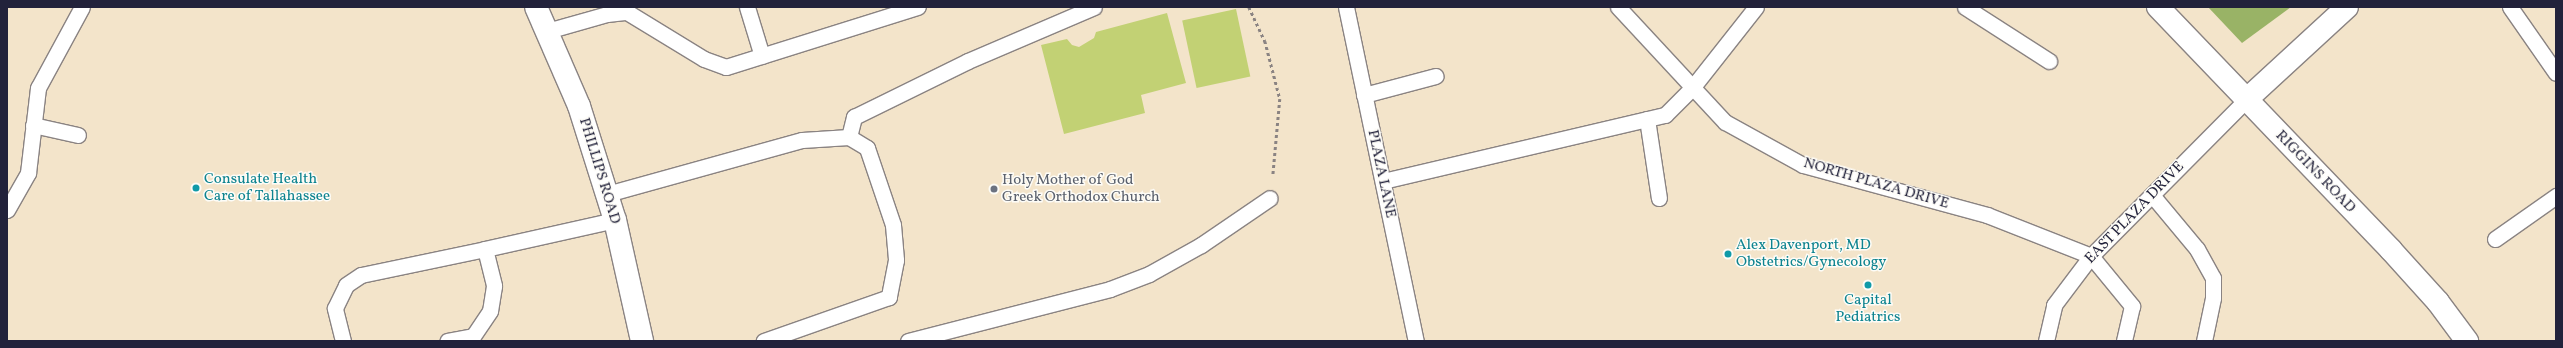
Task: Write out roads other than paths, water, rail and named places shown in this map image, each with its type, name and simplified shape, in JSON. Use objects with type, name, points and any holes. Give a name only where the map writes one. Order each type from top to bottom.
[{"type":"street","name":"PHILLIPS ROAD","points":[[536,7],[579,106],[607,194],[615,220],[642,341]]},
{"type":"street","name":"RIGGINS ROAD","points":[[2158,7],[2438,302],[2467,341]]},
{"type":"street","points":[[2246,100],[2347,7]]},
{"type":"lane","points":[[7,210],[28,173],[38,88],[82,7]]},
{"type":"lane","points":[[747,7],[762,56]]},
{"type":"lane","points":[[547,31],[607,14],[627,12],[704,59],[726,67],[918,7]]},
{"type":"lane","points":[[849,137],[854,117],[968,61],[1094,7]]},
{"type":"lane","name":"PLAZA LANE","points":[[1346,7],[1416,341]]},
{"type":"lane","name":"NORTH PLAZA DRIVE","points":[[1618,7],[1725,122],[1803,165],[1987,215],[2090,256]]},
{"type":"lane","points":[[1383,182],[1665,115],[1692,88],[1756,7]]},
{"type":"lane","points":[[1965,7],[2049,61]]},
{"type":"lane","points":[[2510,7],[2556,73]]},
{"type":"lane","points":[[1364,95],[1436,76]]},
{"type":"lane","name":"EAST PLAZA DRIVE","points":[[2046,341],[2054,306],[2090,256],[2246,100]]},
{"type":"lane","points":[[1647,119],[1659,198]]},
{"type":"lane","points":[[34,125],[78,135]]},
{"type":"lane","points":[[607,194],[766,148],[834,135],[849,137],[867,148],[872,158],[893,225],[896,260],[889,297],[764,341]]},
{"type":"lane","points":[[2152,195],[2197,249],[2213,278],[2213,298],[2204,341]]},
{"type":"lane","points":[[2495,239],[2556,196]]},
{"type":"lane","points":[[908,341],[1110,289],[1149,274],[1201,245],[1270,198]]},
{"type":"lane","points":[[343,341],[335,308],[346,285],[361,276],[615,220]]},
{"type":"lane","points":[[448,341],[473,336],[490,311],[494,286],[485,249]]},
{"type":"lane","points":[[2090,256],[2132,306],[2124,341]]},
{"type":"place","name":"Consulate Health Care of Tallahassee","points":[[196,188]]},
{"type":"place","name":"Holy Mother of God Greek Orthodox Church","points":[[994,189]]},
{"type":"place","name":"Alex Davenport, MD Obstetrics/Gynecology","points":[[1728,254]]},
{"type":"place","name":"Capital Pediatrics","points":[[1868,285]]}]
